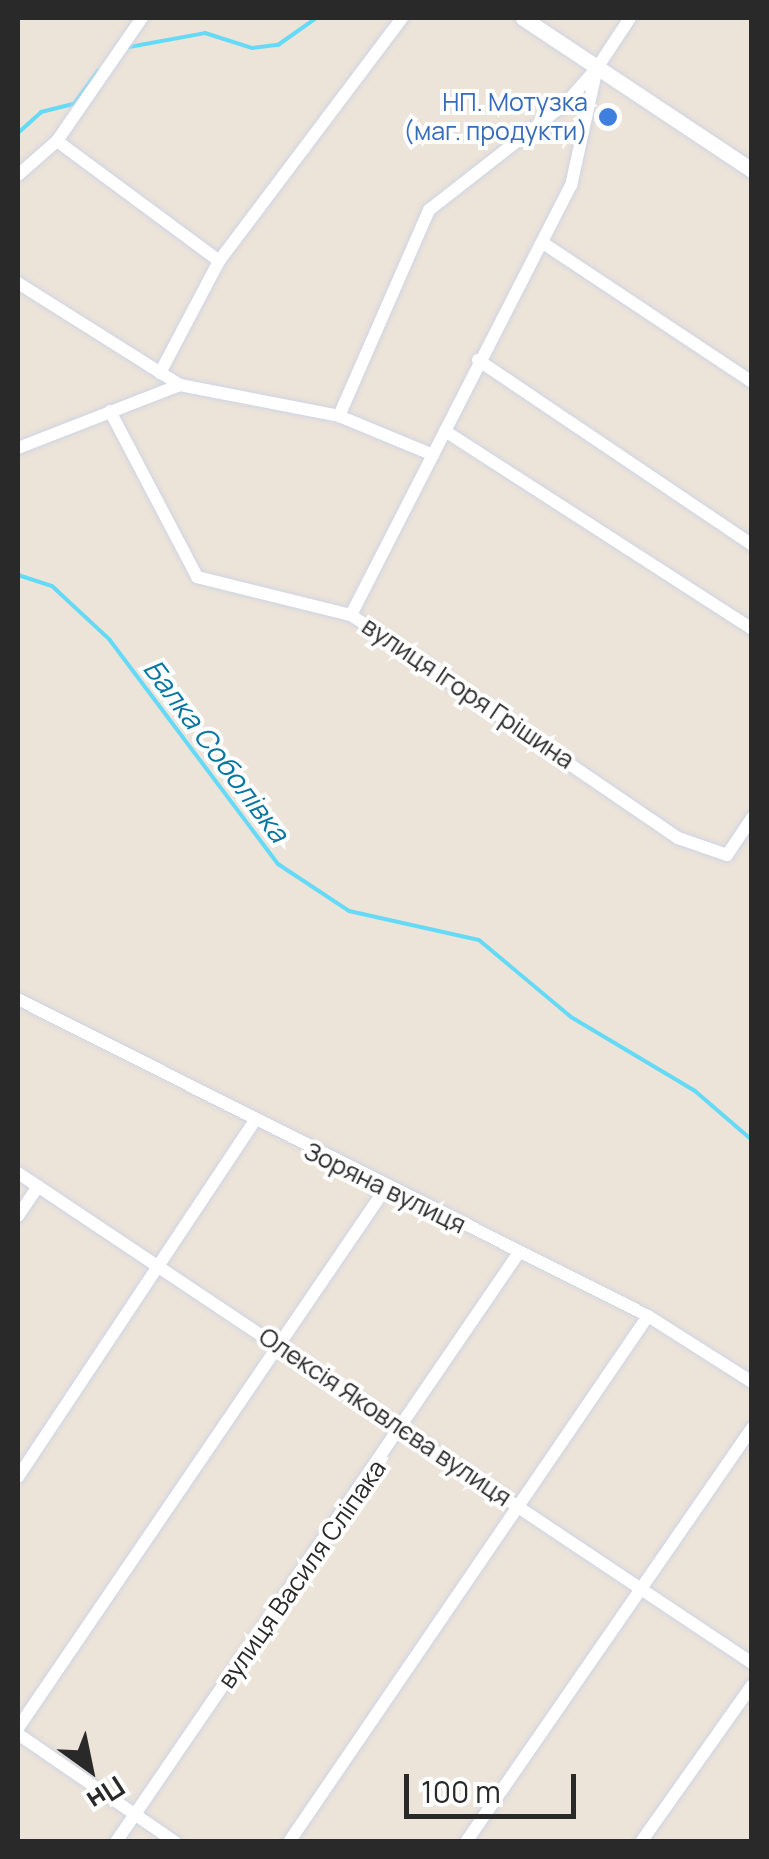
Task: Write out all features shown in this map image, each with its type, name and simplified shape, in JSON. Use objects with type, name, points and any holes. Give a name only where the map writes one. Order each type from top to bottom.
[{"type":"street","points":[[18,175],[58,141],[142,18]]},
{"type":"street","points":[[160,373],[219,261],[402,18]]},
{"type":"street","points":[[522,18],[752,170]]},
{"type":"street","points":[[338,416],[428,210],[567,102],[630,18]]},
{"type":"street","points":[[351,615],[478,360],[542,243],[583,150],[596,68]]},
{"type":"street","points":[[58,141],[219,261]]},
{"type":"street","points":[[542,243],[752,382]]},
{"type":"street","points":[[18,283],[180,385],[338,416],[433,455]]},
{"type":"street","points":[[478,360],[752,545]]},
{"type":"street","points":[[18,448],[180,385]]},
{"type":"street","name":"вулиця Ігоря Грішина","points":[[110,411],[197,577],[351,615],[678,838],[727,855],[752,818]]},
{"type":"street","points":[[446,430],[751,627]]},
{"type":"street","name":"Зоряна вулиця","points":[[18,998],[252,1125],[386,1186],[648,1316],[752,1382]]},
{"type":"street","points":[[18,1476],[163,1266],[252,1125]]},
{"type":"street","name":"Олексія Яковлєва вулиця","points":[[18,1172],[163,1266],[640,1591],[752,1662]]},
{"type":"street","points":[[18,1216],[38,1186]]},
{"type":"street","points":[[175,1842],[18,1731],[282,1348],[386,1186]]},
{"type":"street","name":"вулиця Василя Сліпака","points":[[116,1842],[518,1254]]},
{"type":"street","points":[[289,1842],[522,1509],[648,1316]]},
{"type":"street","points":[[466,1842],[752,1428]]},
{"type":"street","points":[[641,1842],[752,1684]]},
{"type":"waterway","points":[[129,47],[205,33],[252,48],[278,45],[316,18]]},
{"type":"waterway","points":[[18,133],[41,112],[74,104],[98,71]]},
{"type":"waterway","name":"Балка Соболівка","points":[[18,575],[52,586],[109,639],[278,864],[349,911],[479,940],[571,1017],[695,1091],[752,1140]]},
{"type":"place","name":"НП. Мотузка (маг. продукти)","points":[[608,117]]}]
